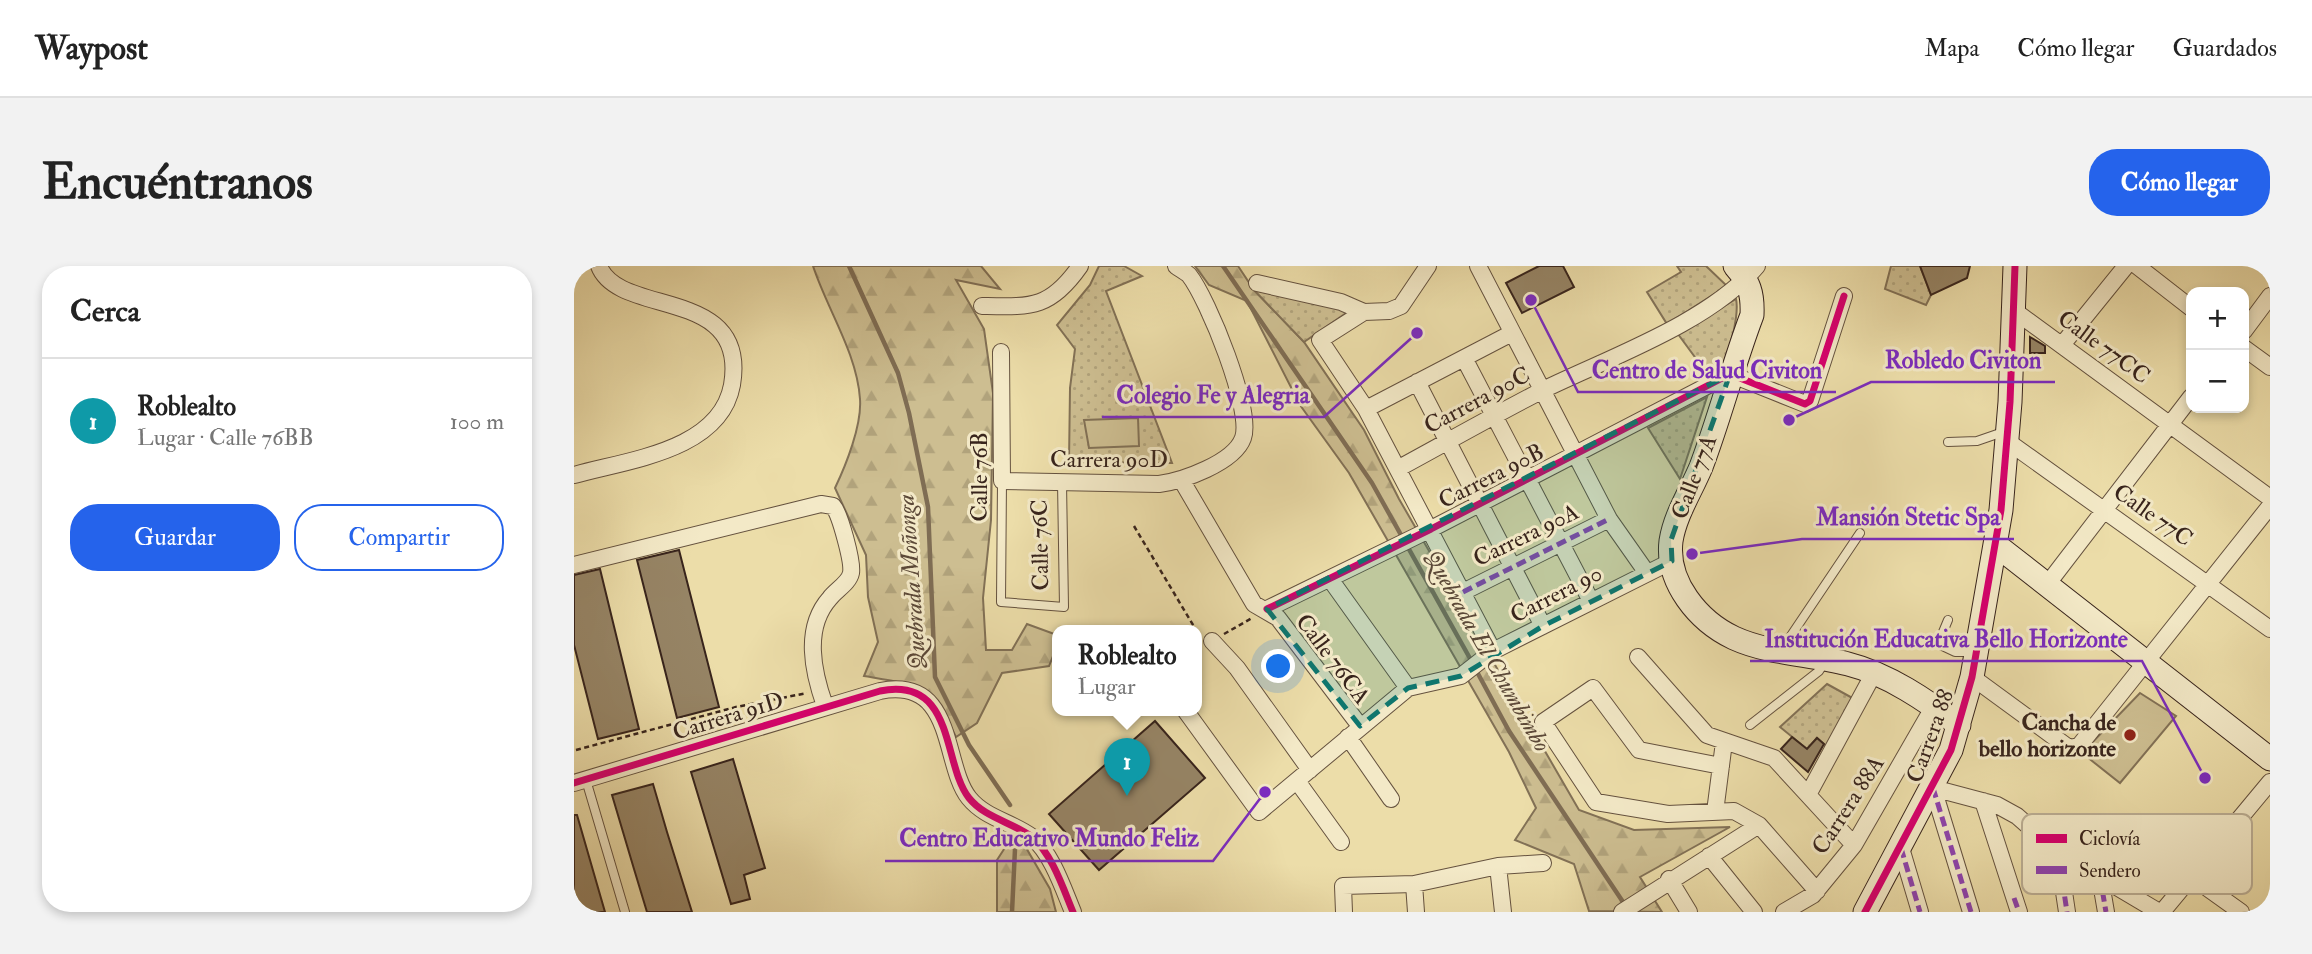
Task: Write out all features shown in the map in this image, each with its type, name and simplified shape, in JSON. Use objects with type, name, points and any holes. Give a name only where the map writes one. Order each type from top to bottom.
[{"type":"street","points":[[574,475],[695,437],[716,420],[731,387],[731,357],[721,332],[713,323],[688,310],[614,285],[599,266]]},
{"type":"street","points":[[982,306],[1020,307],[1050,300],[1080,266]]},
{"type":"street","name":"Carrera 90D","points":[[1002,481],[1160,484],[1182,481],[1235,450],[1243,438],[1244,422],[1233,373],[1216,328],[1189,275],[1176,266]]},
{"type":"street","points":[[1258,283],[1341,302],[1364,312],[1389,311],[1401,306],[1428,266]]},
{"type":"street","points":[[1478,266],[1609,519],[1647,573]]},
{"type":"street","name":"Carrera 88","points":[[1865,912],[1933,788],[1959,725],[1972,677],[1996,545],[2007,436],[2015,266]]},
{"type":"street","points":[[2062,345],[2126,266]]},
{"type":"street","points":[[2137,266],[2186,304]]},
{"type":"street","name":"Calle 77A","points":[[1746,270],[1753,295],[1752,315],[1701,466],[1671,540],[1672,561],[1678,587],[1696,610],[1733,638],[1874,673],[1934,706],[1959,725]]},
{"type":"street","name":"Carrera 90C","points":[[1399,468],[1542,391],[1685,322],[1746,270]]},
{"type":"street","points":[[1730,374],[1805,404],[1810,401],[1844,296]]},
{"type":"street","points":[[2249,324],[2270,296]]},
{"type":"street","name":"Calle 77CC","points":[[2012,309],[2270,498]]},
{"type":"street","points":[[1364,312],[1320,340],[1366,409],[1399,468],[1493,651]]},
{"type":"street","points":[[1366,409],[1513,333]]},
{"type":"street","points":[[2247,350],[2270,367]]},
{"type":"street","name":"Calle 76B","points":[[1001,352],[1002,481]]},
{"type":"street","points":[[1464,358],[1591,601]]},
{"type":"street","name":"Carrera 90B","points":[[1267,609],[1431,529],[1730,374]]},
{"type":"street","points":[[1417,382],[1543,626]]},
{"type":"street","points":[[2046,586],[2186,403]]},
{"type":"street","name":"Calle 77C","points":[[2007,436],[2270,629]]},
{"type":"street","name":"Calle 76CA","points":[[1182,481],[1254,604],[1267,609],[1278,618],[1354,731],[1391,799]]},
{"type":"street","points":[[574,565],[829,504],[839,514],[851,573],[826,603],[815,627],[813,650],[822,699]]},
{"type":"street","points":[[1972,677],[2069,748],[2079,746],[2270,506]]},
{"type":"street","name":"Carrera 90A","points":[[1463,592],[1609,519]]},
{"type":"street","points":[[1996,545],[2270,759]]},
{"type":"street","name":"Carrera 90","points":[[1189,716],[1259,812],[1408,688],[1461,676],[1493,651],[1672,561]]},
{"type":"street","points":[[1330,579],[1408,688]]},
{"type":"street","points":[[1212,641],[1237,668],[1310,770]]},
{"type":"street","points":[[1638,656],[1707,735],[1774,758],[1810,793],[1854,845]]},
{"type":"street","points":[[1810,793],[1874,673]]},
{"type":"street","points":[[1721,766],[1639,750],[1593,688],[1542,722],[1596,802],[1668,814],[1734,811],[1759,825],[1817,891]]},
{"type":"street","name":"Carrera 91D","points":[[580,781],[822,699],[894,689],[917,696],[937,714],[949,739],[966,794],[990,815],[1031,837],[1043,848],[1073,912]]},
{"type":"street","name":"Carrera 88A","points":[[1784,912],[1817,891],[1854,845],[1934,706]]},
{"type":"street","points":[[1715,813],[1724,742]]},
{"type":"street","points":[[1297,781],[1341,842]]},
{"type":"street","points":[[2244,814],[2270,782]]},
{"type":"street","points":[[1933,788],[1983,801],[2022,820]]},
{"type":"street","points":[[1933,788],[1971,912]]},
{"type":"street","points":[[1983,801],[2017,905]]},
{"type":"street","points":[[1622,912],[1640,902],[1669,879],[1759,825]]},
{"type":"street","points":[[1901,848],[1920,912]]},
{"type":"street","points":[[1709,856],[1754,912]]},
{"type":"street","points":[[1344,912],[1343,886],[1414,884],[1498,866],[1543,863]]},
{"type":"street","points":[[1498,866],[1503,912]]},
{"type":"street","points":[[1669,879],[1689,912]]},
{"type":"street","points":[[1414,884],[1416,912]]},
{"type":"street","points":[[2064,894],[2067,912]]},
{"type":"street","points":[[2102,894],[2106,912]]},
{"type":"street","points":[[2129,894],[2160,912],[2176,894]]},
{"type":"street","points":[[2216,894],[2241,912]]},
{"type":"lane","points":[[1948,442],[1977,442],[2007,436]]},
{"type":"lane","name":"Calle 76B","points":[[1002,481],[1001,602],[1064,607]]},
{"type":"lane","name":"Calle 76C","points":[[1062,482],[1064,607]]},
{"type":"lane","points":[[1781,651],[1860,533]]},
{"type":"lane","points":[[1948,620],[1938,645],[1955,652],[1977,652]]},
{"type":"lane","points":[[1750,725],[1819,671],[1827,660]]},
{"type":"lane","points":[[580,781],[625,912]]},
{"type":"path","points":[[1134,526],[1193,625]]},
{"type":"path","points":[[1212,641],[1267,609]]},
{"type":"path","points":[[576,750],[736,707],[822,699]]},
{"type":"highlighted area","points":[[1730,374],[1671,540],[1672,561],[1543,626],[1461,676],[1408,688],[1360,726],[1267,609]]},
{"type":"green space","points":[[813,266],[981,266],[1000,289],[956,280],[984,329],[993,393],[991,520],[983,598],[986,650],[1012,650],[1027,624],[1052,633],[1052,658],[1049,666],[1002,673],[977,723],[956,737],[938,706],[920,690],[898,682],[864,676],[878,642],[868,597],[866,555],[835,488],[856,433],[860,399],[848,348]]},
{"type":"green space","points":[[1099,266],[1124,266],[1142,276],[1106,291],[1172,463],[1069,462],[1070,388],[1075,349],[1057,325],[1090,285]]},
{"type":"green space","points":[[1195,266],[1238,266],[1254,290],[1304,342],[1364,430],[1399,499],[1579,810],[1634,830],[1730,827],[1640,877],[1662,912],[1589,911],[1574,864],[1515,840],[1536,808],[1509,752],[1349,473],[1300,405],[1247,301],[1209,285]]},
{"type":"green space","points":[[1677,266],[1706,266],[1727,286],[1667,324],[1647,292],[1681,272]]},
{"type":"green space","points":[[1891,266],[1920,266],[1931,295],[1926,305],[1885,289]]},
{"type":"green space","points":[[1254,290],[1349,311],[1304,342]]},
{"type":"green space","points":[[1736,299],[1731,342],[1722,365],[1711,379],[1678,334]]},
{"type":"green space","points":[[1707,397],[1680,479],[1648,428]]},
{"type":"green space","points":[[1138,418],[1139,446],[1089,448],[1084,420]]},
{"type":"green space","points":[[1827,684],[1856,700],[1830,750],[1817,738],[1807,749],[1780,727]]},
{"type":"green space","name":"Cancha de bello horizonte","points":[[2140,693],[2176,716],[2120,783],[2082,753]]},
{"type":"green space","points":[[1008,843],[1025,846],[1050,889],[1056,912],[997,912],[997,860]]},
{"type":"building","points":[[1539,266],[1563,266],[1574,287],[1522,313],[1506,283]]},
{"type":"building","points":[[1920,266],[1970,266],[1967,278],[1931,295]]},
{"type":"building","points":[[2030,337],[2045,346],[2045,353],[2030,353]]},
{"type":"building","points":[[679,550],[719,707],[677,718],[637,560]]},
{"type":"building","points":[[600,569],[639,729],[598,739],[574,645],[574,575]]},
{"type":"building","points":[[1155,721],[1205,778],[1099,870],[1049,814]]},
{"type":"building","points":[[1792,737],[1807,749],[1817,738],[1824,744],[1808,772],[1781,749]]},
{"type":"building","points":[[733,759],[765,868],[744,875],[750,899],[731,904],[691,772]]},
{"type":"building","points":[[653,784],[692,912],[647,912],[612,795]]},
{"type":"building","points":[[574,815],[577,815],[605,912],[574,912]]},
{"type":"waterway","name":"Quebrada Moñonga","points":[[849,266],[898,373],[909,413],[928,507],[935,677],[969,745],[1010,805]]},
{"type":"waterway","name":"Quebrada El Chumbimbo","points":[[1223,266],[1372,483],[1472,662]]},
{"type":"waterway","name":"Quebrada El Chumbimbo","points":[[1476,670],[1509,731],[1625,905]]},
{"type":"waterway","name":"Quebrada Moñonga","points":[[1012,912],[1015,849]]},
{"type":"marked path","points":[[1463,592],[1609,519]]},
{"type":"marked path","points":[[1933,788],[1971,912]]},
{"type":"marked path","points":[[1901,848],[1920,912]]},
{"type":"marked path","points":[[2064,894],[2067,912]]},
{"type":"marked path","points":[[2103,894],[2106,912]]},
{"type":"marked path","points":[[2014,898],[2019,912]]},
{"type":"cycle path","points":[[1865,912],[1951,750],[1972,677],[2001,510],[2010,402],[2015,266]]},
{"type":"cycle path","points":[[1267,609],[1431,529],[1730,374],[1805,404],[1810,401],[1844,296]]},
{"type":"cycle path","points":[[574,783],[880,691],[905,690],[922,697],[934,709],[943,726],[961,783],[969,798],[975,805],[1024,832],[1039,844],[1056,872],[1073,912]]},
{"type":"place","name":"Centro de Salud Civiton","points":[[1531,300]]},
{"type":"place","name":"Colegio Fe y Alegria","points":[[1417,333]]},
{"type":"place","name":"Robledo Civiton","points":[[1789,420]]},
{"type":"place","name":"Mansión Stetic Spa","points":[[1692,554]]},
{"type":"place","name":"Cancha de bello horizonte","points":[[2130,735]]},
{"type":"place","name":"Institución Educativa Bello Horizonte","points":[[2205,778]]},
{"type":"place","name":"Centro Educativo Mundo Feliz","points":[[1265,792]]},
{"type":"place","name":"Roblealto","points":[[1127,796]]}]
